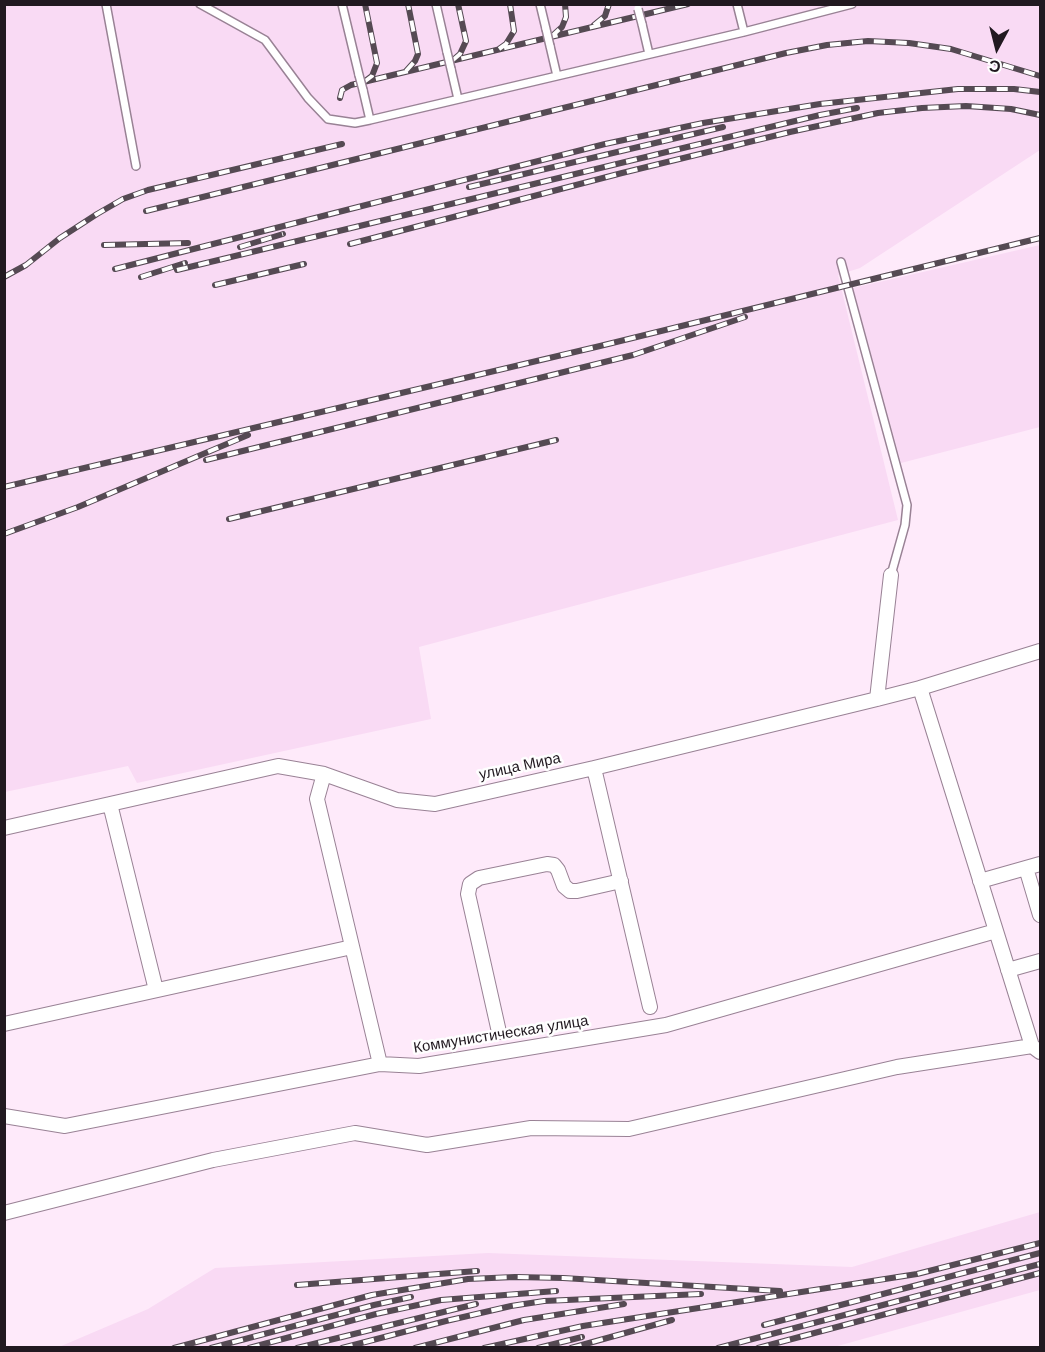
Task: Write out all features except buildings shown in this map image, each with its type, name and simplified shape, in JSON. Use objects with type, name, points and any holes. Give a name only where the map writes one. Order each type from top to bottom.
[{"type":"street","points":[[877,699],[891,575]]},
{"type":"street","name":"улица Мира","points":[[4,828],[278,766],[324,774],[397,800],[435,804],[877,699],[1041,651]]},
{"type":"street","points":[[4,1213],[213,1160],[356,1133],[427,1145],[531,1128],[629,1129],[897,1067],[1036,1049],[1008,970],[920,688]]},
{"type":"street","points":[[594,768],[650,1007]]},
{"type":"street","points":[[324,774],[317,799],[380,1064]]},
{"type":"street","points":[[110,804],[156,990]]},
{"type":"street","points":[[499,1032],[468,894],[470,884],[479,878],[548,864],[554,865],[564,886],[570,891],[621,881]]},
{"type":"street","points":[[980,880],[1041,864]]},
{"type":"street","points":[[1026,868],[1041,915]]},
{"type":"street","name":"Коммунистическая улица","points":[[4,1116],[65,1126],[380,1064],[419,1066],[666,1025],[996,932]]},
{"type":"street","points":[[4,1024],[352,947]]},
{"type":"street","points":[[1008,970],[1041,961]]},
{"type":"lane","points":[[106,4],[136,166]]},
{"type":"lane","points":[[200,4],[265,40],[308,98],[328,119],[355,123],[744,32],[852,4]]},
{"type":"lane","points":[[342,4],[370,120]]},
{"type":"lane","points":[[436,4],[458,99]]},
{"type":"lane","points":[[540,4],[557,76]]},
{"type":"lane","points":[[737,4],[744,32]]},
{"type":"lane","points":[[637,7],[649,54]]},
{"type":"lane","points":[[841,262],[907,505],[905,525],[891,575]]},
{"type":"shaded area","points":[[4,5],[1040,5],[1040,150],[860,268],[838,275],[898,520],[419,647],[431,719],[137,783],[128,766],[5,792]]},
{"type":"shaded area","points":[[1040,245],[1040,427],[901,463],[853,288]]},
{"type":"shaded area","points":[[1040,1212],[1040,1290],[834,1347],[59,1347],[148,1309],[215,1268],[488,1253],[852,1267]]},
{"type":"railway","points":[[364,82],[372,76],[377,63],[365,4]]},
{"type":"railway","points":[[406,71],[418,54],[408,4]]},
{"type":"railway","points":[[453,60],[460,54],[466,41],[458,4]]},
{"type":"railway","points":[[499,49],[506,44],[514,31],[510,4]]},
{"type":"railway","points":[[551,37],[562,27],[566,17],[565,4]]},
{"type":"railway","points":[[594,25],[605,16],[609,4]]},
{"type":"railway","points":[[340,98],[342,90],[351,85],[688,4]]},
{"type":"railway","points":[[146,211],[786,53],[827,45],[868,41],[909,43],[951,49],[1040,76]]},
{"type":"railway","points":[[115,269],[605,144],[703,123],[820,104],[958,89],[1014,89],[1040,92]]},
{"type":"railway","points":[[350,244],[622,173],[878,113],[966,106],[1011,109],[1040,115]]},
{"type":"railway","points":[[177,270],[857,108]]},
{"type":"railway","points":[[469,187],[723,127]]},
{"type":"railway","points":[[4,277],[26,265],[60,238],[123,199],[148,190],[342,144]]},
{"type":"railway","points":[[240,247],[283,234]]},
{"type":"railway","points":[[4,487],[600,346],[1040,238]]},
{"type":"railway","points":[[104,245],[188,243]]},
{"type":"railway","points":[[141,277],[185,263]]},
{"type":"railway","points":[[215,285],[304,264]]},
{"type":"railway","points":[[206,460],[633,355],[745,317]]},
{"type":"railway","points":[[4,534],[78,507],[248,435]]},
{"type":"railway","points":[[229,519],[556,440]]},
{"type":"railway","points":[[484,1348],[583,1326],[917,1274],[1040,1243]]},
{"type":"railway","points":[[764,1325],[1040,1253]]},
{"type":"railway","points":[[718,1348],[1040,1264]]},
{"type":"railway","points":[[297,1285],[477,1271]]},
{"type":"railway","points":[[758,1348],[1040,1273]]},
{"type":"railway","points":[[174,1348],[372,1295],[468,1279],[563,1278],[780,1291]]},
{"type":"railway","points":[[249,1348],[376,1314],[441,1300],[556,1291]]},
{"type":"railway","points":[[342,1348],[446,1321],[544,1301],[701,1294]]},
{"type":"railway","points":[[211,1348],[411,1297]]},
{"type":"railway","points":[[297,1348],[476,1304]]},
{"type":"railway","points":[[415,1348],[524,1320],[624,1304]]},
{"type":"railway","points":[[571,1348],[672,1320]]},
{"type":"railway","points":[[538,1348],[582,1337]]}]
